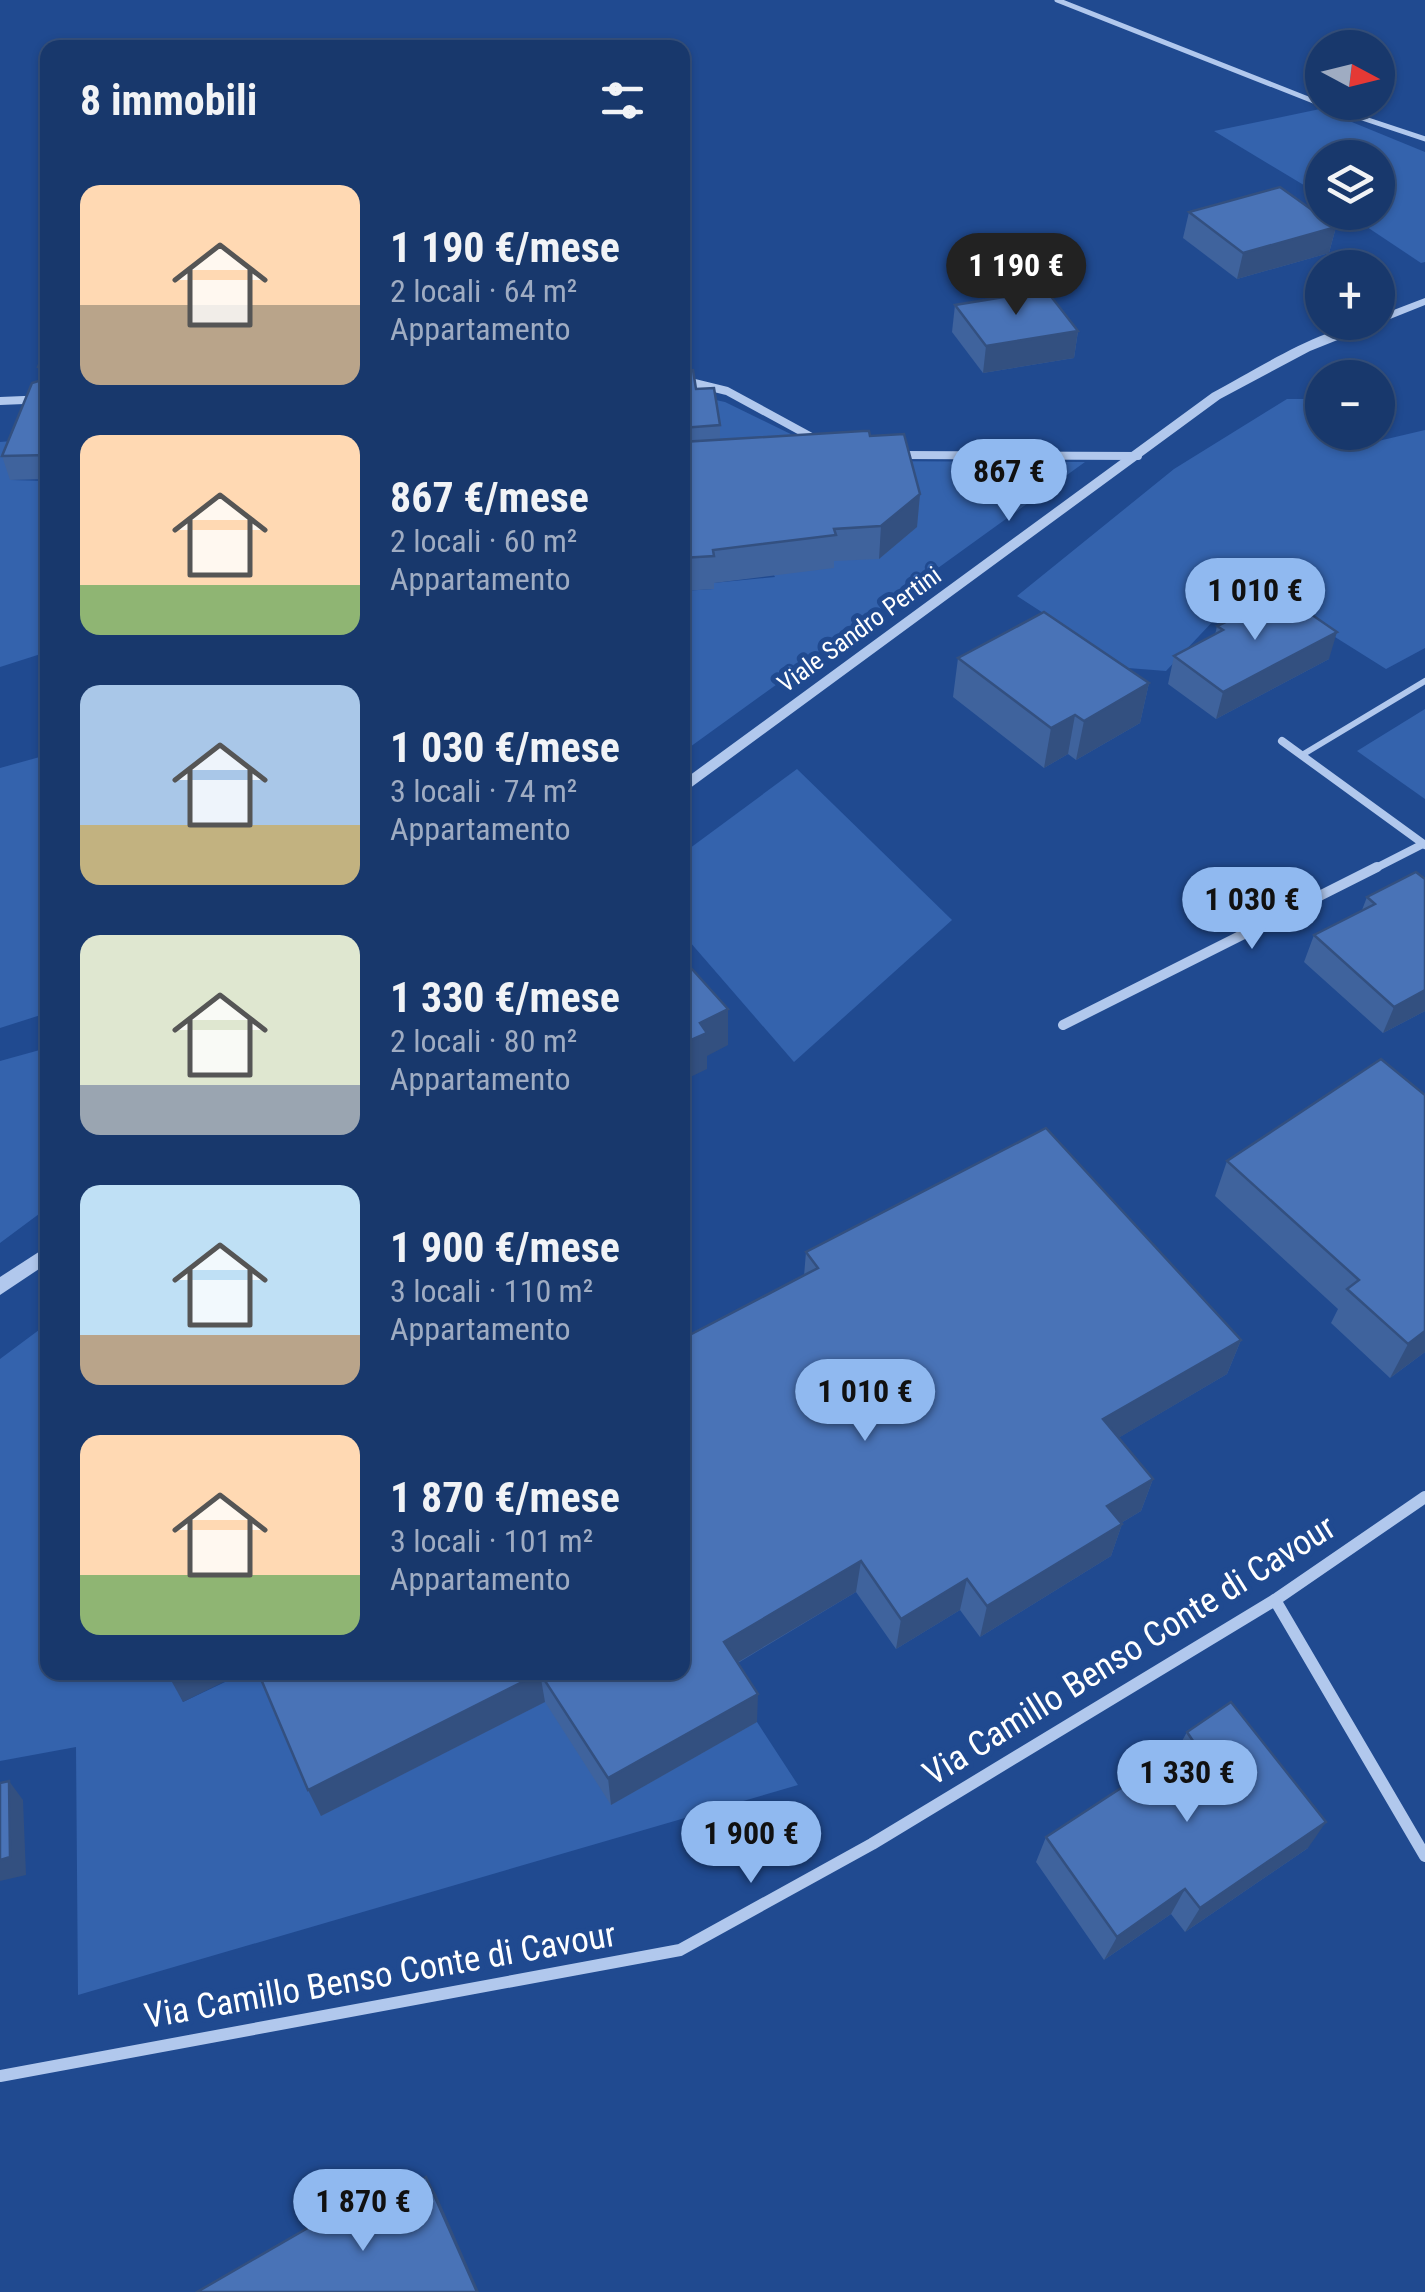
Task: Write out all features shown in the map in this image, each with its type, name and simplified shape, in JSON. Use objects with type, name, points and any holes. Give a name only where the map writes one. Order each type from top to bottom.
[{"type":"street","name":"Viale Sandro Pertini","points":[[1395,313],[1425,301]]},
{"type":"street","name":"Viale Sandro Pertini","points":[[690,783],[1216,396],[1326,340]]},
{"type":"street","points":[[690,382],[727,390],[834,449]]},
{"type":"street","points":[[0,400],[40,398]]},
{"type":"street","points":[[885,456],[992,452],[1138,456]]},
{"type":"street","points":[[1063,1025],[1424,845],[1282,741]]},
{"type":"street","points":[[0,1288],[40,1259]]},
{"type":"street","name":"Via Camillo Benso Conte di Cavour","points":[[0,2076],[680,1950],[872,1844],[1275,1600],[1425,1497]]},
{"type":"street","points":[[1275,1600],[1425,1856]]},
{"type":"lane","points":[[1057,0],[1326,106],[1425,139]]},
{"type":"lane","points":[[1302,755],[1425,681]]},
{"type":"shaded area","points":[[1305,112],[1305,120],[1347,120],[1425,152],[1425,262],[1372,230],[1395,230],[1395,140],[1305,140],[1305,186],[1214,131]]},
{"type":"shaded area","points":[[690,394],[725,402],[846,461],[1085,462],[690,747],[690,591],[713,589],[713,583],[775,577],[690,407]]},
{"type":"shaded area","points":[[1287,399],[1305,400],[1305,450],[1395,450],[1395,437],[1425,430],[1425,648],[1386,669],[1249,583],[1166,671],[1128,668],[1017,596],[1174,469]]},
{"type":"shaded area","points":[[24,440],[11,480],[40,481],[40,654],[0,667],[0,442]]},
{"type":"shaded area","points":[[1425,709],[1425,799],[1357,751]]},
{"type":"shaded area","points":[[40,757],[40,1015],[0,1028],[0,768]]},
{"type":"shaded area","points":[[797,769],[952,920],[794,1062],[690,942],[690,848]]},
{"type":"shaded area","points":[[40,1050],[40,1213],[0,1243],[0,1061]]},
{"type":"shaded area","points":[[40,1329],[40,1680],[174,1680],[183,1702],[229,1680],[504,1680],[757,1722],[798,1785],[78,1995],[76,1747],[0,1761],[0,1359]]},
{"type":"building","points":[[1280,187],[1305,205],[1305,230],[1325,230],[1243,253],[1189,212]]},
{"type":"building","points":[[1046,290],[1078,331],[986,346],[955,305]]},
{"type":"building","points":[[690,370],[696,389],[714,388],[720,425],[690,427]]},
{"type":"building","points":[[40,380],[40,455],[2,456],[32,383]]},
{"type":"building","points":[[869,431],[870,436],[904,434],[920,494],[881,526],[834,529],[836,535],[713,550],[714,556],[690,558],[690,442]]},
{"type":"building","points":[[1283,595],[1337,632],[1223,692],[1174,656],[1223,630],[1217,626]]},
{"type":"building","points":[[1044,612],[1149,683],[1084,721],[1075,715],[1051,728],[958,658]]},
{"type":"building","points":[[1416,872],[1425,879],[1425,990],[1394,1007],[1314,935],[1375,904],[1367,897]]},
{"type":"building","points":[[690,967],[728,1009],[700,1023],[707,1033],[690,1040]]},
{"type":"building","points":[[1381,1059],[1425,1095],[1425,1331],[1408,1344],[1347,1289],[1359,1280],[1227,1161]]},
{"type":"building","points":[[1046,1128],[1241,1340],[1103,1419],[1153,1479],[1107,1506],[1122,1524],[987,1606],[967,1579],[901,1619],[861,1561],[724,1642],[758,1694],[608,1778],[545,1680],[690,1680],[690,1335],[818,1268],[806,1252]]},
{"type":"building","points":[[261,1680],[526,1680],[308,1790]]},
{"type":"building","points":[[1231,1702],[1326,1822],[1200,1908],[1185,1889],[1117,1937],[1046,1837],[1193,1741],[1187,1732]]},
{"type":"building","points":[[9,1781],[10,1857],[0,1860],[0,1783]]},
{"type":"building","points":[[426,2177],[477,2292],[197,2292],[332,2214],[337,2229]]}]
